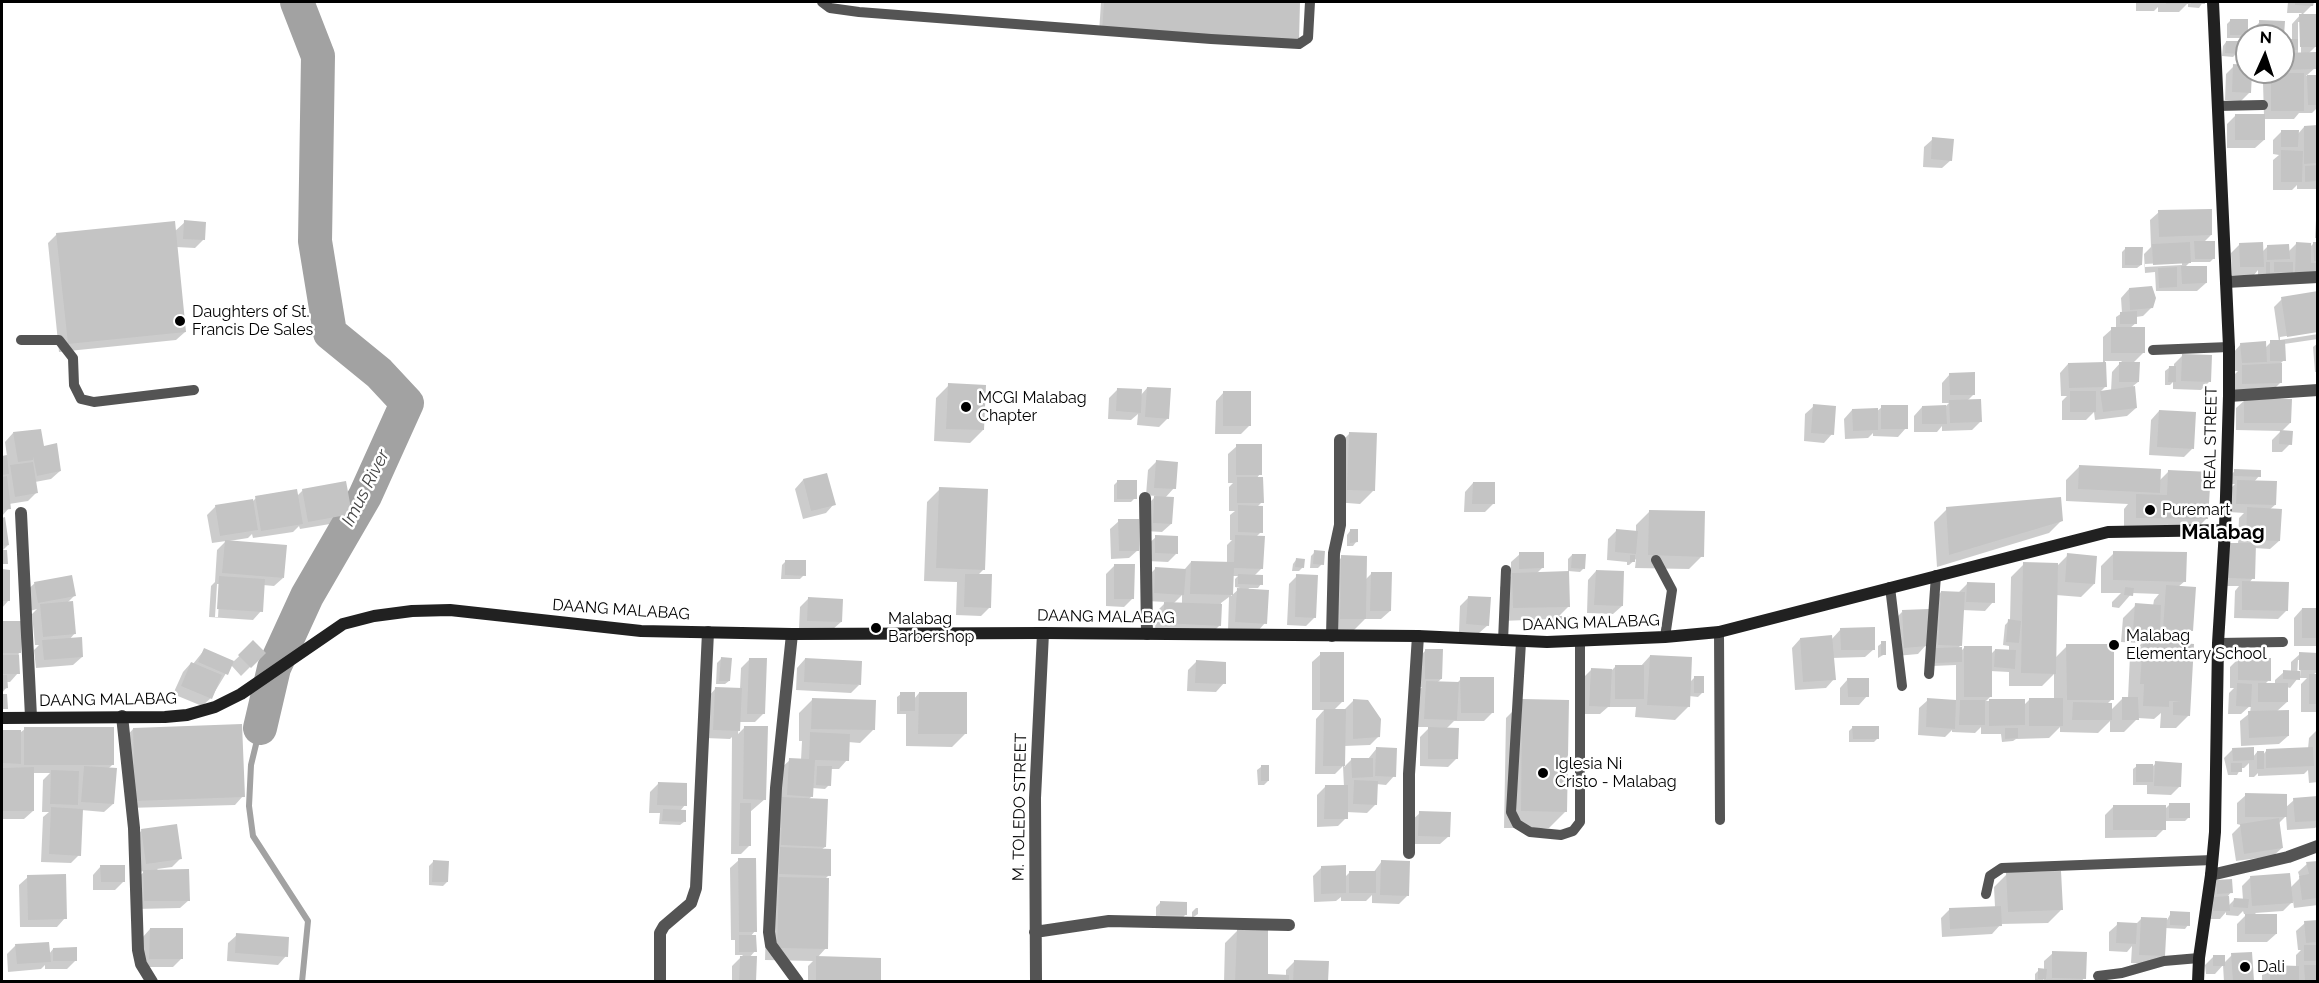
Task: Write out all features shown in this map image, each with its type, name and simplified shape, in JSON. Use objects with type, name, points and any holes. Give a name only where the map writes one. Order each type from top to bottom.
[{"type":"street","name":"REAL STREET","points":[[2198,981],[2199,958],[2213,860],[2217,768],[2218,643],[2225,530],[2229,396],[2229,347],[2213,2]]},
{"type":"street","points":[[2226,282],[2318,277]]},
{"type":"street","points":[[2229,396],[2318,390]]},
{"type":"street","points":[[1332,636],[1334,553],[1340,525],[1340,440]]},
{"type":"street","points":[[1145,498],[1147,634]]},
{"type":"street","points":[[21,513],[31,717]]},
{"type":"street","name":"DAANG MALABAG","points":[[2,718],[187,715],[215,707],[241,694],[300,651],[343,624],[374,616],[412,611],[450,610],[641,631],[792,634],[1044,633],[1418,636],[1521,642],[1665,637],[1719,632],[2108,532],[2225,530]]},
{"type":"street","points":[[660,981],[660,933],[664,926],[691,903],[696,888],[708,632]]},
{"type":"street","name":"M. TOLEDO STREET","points":[[1036,981],[1035,798],[1044,633]]},
{"type":"street","points":[[792,634],[776,788],[769,932],[771,945],[798,981]]},
{"type":"street","points":[[1409,853],[1409,774],[1418,636]]},
{"type":"street","points":[[122,716],[134,828],[138,950],[141,964],[152,981]]},
{"type":"street","points":[[2211,875],[2288,857],[2318,846]]},
{"type":"street","points":[[1035,932],[1109,921],[1289,925]]},
{"type":"lane","points":[[822,2],[830,8],[859,12],[1299,44],[1308,38],[1310,2]]},
{"type":"lane","points":[[2217,106],[2263,105]]},
{"type":"lane","points":[[21,340],[59,340],[73,358],[74,385],[81,399],[94,402],[194,390]]},
{"type":"lane","points":[[2153,350],[2229,347]]},
{"type":"lane","points":[[1656,560],[1672,590],[1665,637]]},
{"type":"lane","points":[[1503,641],[1506,570]]},
{"type":"lane","points":[[1929,674],[1936,575]]},
{"type":"lane","points":[[1890,587],[1902,686]]},
{"type":"lane","points":[[1719,632],[1720,820]]},
{"type":"lane","points":[[1521,642],[1511,812],[1517,824],[1530,832],[1561,835],[1573,831],[1580,822],[1580,640]]},
{"type":"lane","points":[[2218,643],[2283,642]]},
{"type":"lane","points":[[1986,894],[1990,876],[2002,868],[2213,860]]},
{"type":"lane","points":[[2098,976],[2122,973],[2164,961],[2199,958]]},
{"type":"building","points":[[1104,2],[1300,2],[1299,41],[1102,30]]},
{"type":"building","points":[[2166,2],[2189,2],[2188,4],[2166,4]]},
{"type":"building","points":[[2191,2],[2205,2],[2205,4],[2191,4]]},
{"type":"building","points":[[2295,2],[2314,2],[2313,6],[2295,5]]},
{"type":"building","points":[[2299,14],[2317,14],[2317,47],[2300,47]]},
{"type":"building","points":[[2230,19],[2248,19],[2248,24],[2235,24],[2235,35],[2230,35]]},
{"type":"building","points":[[2259,20],[2285,21],[2285,24],[2259,24]]},
{"type":"building","points":[[2295,39],[2298,39],[2298,50],[2295,50]]},
{"type":"building","points":[[2226,41],[2235,41],[2235,54],[2225,53]]},
{"type":"building","points":[[2316,52],[2316,69],[2295,70],[2295,53]]},
{"type":"building","points":[[2233,64],[2235,64],[2235,84],[2251,84],[2251,93],[2232,92]]},
{"type":"building","points":[[2295,73],[2304,73],[2304,111],[2271,111],[2271,84],[2295,84]]},
{"type":"building","points":[[2307,75],[2318,75],[2318,105],[2308,105]]},
{"type":"building","points":[[2235,114],[2265,114],[2265,140],[2235,140]]},
{"type":"building","points":[[2318,125],[2318,163],[2304,164],[2304,126]]},
{"type":"building","points":[[2281,130],[2299,130],[2298,147],[2281,147]]},
{"type":"building","points":[[1932,137],[1954,139],[1952,161],[1931,159]]},
{"type":"building","points":[[2281,150],[2303,151],[2302,182],[2281,182]]},
{"type":"building","points":[[2318,165],[2318,181],[2305,182],[2305,166]]},
{"type":"building","points":[[2212,209],[2212,235],[2159,237],[2158,210]]},
{"type":"building","points":[[184,220],[206,222],[205,240],[183,239]]},
{"type":"building","points":[[175,221],[186,332],[68,344],[56,233]]},
{"type":"building","points":[[2194,241],[2215,241],[2215,259],[2195,259]]},
{"type":"building","points":[[2190,242],[2191,263],[2153,265],[2152,244]]},
{"type":"building","points":[[2263,242],[2264,267],[2240,267],[2239,243]]},
{"type":"building","points":[[2296,242],[2311,243],[2311,263],[2318,263],[2318,271],[2295,273]]},
{"type":"building","points":[[2313,242],[2318,242],[2318,261],[2314,261]]},
{"type":"building","points":[[2289,244],[2290,259],[2267,260],[2267,245]]},
{"type":"building","points":[[2125,247],[2143,247],[2142,265],[2125,265]]},
{"type":"building","points":[[2266,262],[2270,262],[2270,274],[2266,274]]},
{"type":"building","points":[[2274,262],[2293,262],[2293,273],[2274,272]]},
{"type":"building","points":[[2181,266],[2207,266],[2207,283],[2182,284]]},
{"type":"building","points":[[2177,267],[2177,287],[2159,288],[2158,268]]},
{"type":"building","points":[[2152,286],[2156,298],[2153,308],[2130,310],[2129,288]]},
{"type":"building","points":[[2318,291],[2318,332],[2287,337],[2281,297]]},
{"type":"building","points":[[2137,311],[2137,324],[2120,324],[2120,312]]},
{"type":"building","points":[[2111,327],[2145,327],[2145,353],[2111,353]]},
{"type":"building","points":[[2270,340],[2285,340],[2286,361],[2270,361]]},
{"type":"building","points":[[2266,341],[2267,362],[2242,363],[2240,343]]},
{"type":"building","points":[[2182,354],[2212,355],[2211,382],[2181,381]]},
{"type":"building","points":[[2106,362],[2107,387],[2069,388],[2068,363]]},
{"type":"building","points":[[2119,362],[2140,362],[2139,382],[2119,382]]},
{"type":"building","points":[[2282,363],[2282,383],[2242,384],[2242,365]]},
{"type":"building","points":[[2169,366],[2176,366],[2176,382],[2168,382]]},
{"type":"building","points":[[1975,372],[1975,395],[1950,395],[1949,373]]},
{"type":"building","name":"MCGI Malabag Chapter","points":[[948,383],[986,385],[984,430],[946,429]]},
{"type":"building","points":[[2135,386],[2137,408],[2103,412],[2100,391]]},
{"type":"building","points":[[1147,387],[1171,388],[1169,419],[1145,417]]},
{"type":"building","points":[[1117,388],[1142,389],[1141,413],[1116,411]]},
{"type":"building","points":[[1223,391],[1251,391],[1251,426],[1223,426]]},
{"type":"building","points":[[2070,391],[2096,391],[2096,412],[2070,412]]},
{"type":"building","points":[[2244,398],[2292,399],[2291,423],[2244,423]]},
{"type":"building","points":[[1981,399],[1982,422],[1950,423],[1949,400]]},
{"type":"building","points":[[1813,404],[1836,406],[1834,435],[1811,433]]},
{"type":"building","points":[[1881,405],[1908,405],[1908,429],[1881,429]]},
{"type":"building","points":[[1946,405],[1947,424],[1922,424],[1922,406]]},
{"type":"building","points":[[1878,408],[1878,430],[1853,431],[1852,409]]},
{"type":"building","points":[[2159,410],[2196,412],[2194,449],[2157,447]]},
{"type":"building","points":[[41,429],[44,446],[57,443],[61,471],[37,476],[33,456],[33,460],[18,462],[13,432]]},
{"type":"building","points":[[2280,430],[2293,431],[2292,445],[2279,444]]},
{"type":"building","points":[[1349,432],[1377,433],[1375,491],[1347,490]]},
{"type":"building","points":[[1236,444],[1262,444],[1262,475],[1236,475]]},
{"type":"building","points":[[7,455],[9,474],[2,475],[2,456]]},
{"type":"building","points":[[1156,460],[1178,462],[1176,489],[1154,488]]},
{"type":"building","points":[[33,462],[38,493],[15,497],[10,465]]},
{"type":"building","points":[[2079,465],[2161,469],[2160,493],[2078,489]]},
{"type":"building","points":[[2234,469],[2261,470],[2261,477],[2234,476]]},
{"type":"building","points":[[2168,470],[2211,472],[2208,519],[2136,518],[2136,494],[2167,495]]},
{"type":"building","points":[[827,473],[836,505],[811,511],[803,479]]},
{"type":"building","points":[[7,476],[11,509],[2,510],[2,477]]},
{"type":"building","points":[[1237,477],[1263,477],[1264,503],[1237,503]]},
{"type":"building","points":[[1117,480],[1137,480],[1137,499],[1117,499]]},
{"type":"building","points":[[2237,480],[2277,481],[2276,505],[2236,504]]},
{"type":"building","points":[[346,481],[352,514],[308,522],[302,489]]},
{"type":"building","points":[[1473,482],[1495,482],[1495,504],[1472,504]]},
{"type":"building","points":[[939,487],[988,489],[985,570],[936,568]]},
{"type":"building","points":[[297,489],[303,524],[261,531],[255,496]]},
{"type":"building","points":[[1154,496],[1174,497],[1172,524],[1153,523]]},
{"type":"building","points":[[2061,497],[2063,521],[1949,555],[1946,507]]},
{"type":"building","points":[[253,499],[258,530],[220,536],[215,505]]},
{"type":"building","points":[[1238,505],[1263,506],[1263,533],[1238,532]]},
{"type":"building","points":[[2247,507],[2282,509],[2280,541],[2246,540]]},
{"type":"building","points":[[1649,510],[1705,511],[1704,557],[1648,555]]},
{"type":"building","points":[[5,517],[9,545],[2,546],[2,518]]},
{"type":"building","points":[[1118,519],[1139,519],[1139,551],[1119,551]]},
{"type":"building","points":[[1350,529],[1358,529],[1358,542],[1350,543]]},
{"type":"building","points":[[1616,529],[1638,531],[1636,554],[1615,552]]},
{"type":"building","points":[[1155,535],[1178,536],[1178,554],[1155,553]]},
{"type":"building","points":[[1235,535],[1265,536],[1263,569],[1234,568],[1233,595],[1190,594],[1191,561],[1234,562]]},
{"type":"building","points":[[225,540],[287,545],[284,578],[222,573]]},
{"type":"building","points":[[2228,543],[2256,543],[2255,579],[2228,578]]},
{"type":"building","points":[[2,550],[7,550],[8,564],[2,564]]},
{"type":"building","points":[[1314,550],[1325,551],[1324,565],[1313,564]]},
{"type":"building","points":[[2113,551],[2187,552],[2186,582],[2113,580]]},
{"type":"building","points":[[1519,552],[1544,552],[1544,568],[1519,569]]},
{"type":"building","points":[[2067,553],[2097,556],[2095,584],[2065,582]]},
{"type":"building","points":[[1572,554],[1586,554],[1585,569],[1571,568]]},
{"type":"building","points":[[1341,555],[1367,556],[1366,619],[1340,619]]},
{"type":"building","points":[[1630,555],[1635,555],[1635,562],[1630,562]]},
{"type":"building","points":[[1296,558],[1305,559],[1304,568],[1295,567]]},
{"type":"building","points":[[785,560],[806,560],[806,576],[785,575]]},
{"type":"building","points":[[2023,562],[2058,563],[2056,674],[2021,673]]},
{"type":"building","points":[[1114,564],[1135,564],[1134,599],[1114,599]]},
{"type":"building","points":[[1155,567],[1186,569],[1184,595],[1154,593]]},
{"type":"building","points":[[2,569],[10,570],[10,601],[2,601]]},
{"type":"building","points":[[1596,570],[1624,571],[1623,606],[1594,605]]},
{"type":"building","points":[[1569,571],[1570,607],[1513,608],[1512,573]]},
{"type":"building","points":[[1371,572],[1392,572],[1391,611],[1370,611]]},
{"type":"building","points":[[965,574],[992,574],[991,608],[964,607]]},
{"type":"building","points":[[1238,574],[1263,575],[1263,585],[1238,584]]},
{"type":"building","points":[[1296,574],[1318,575],[1316,618],[1295,617]]},
{"type":"building","points":[[72,575],[76,596],[38,603],[34,582]]},
{"type":"building","points":[[219,576],[265,579],[263,612],[217,609]]},
{"type":"building","points":[[2242,581],[2289,582],[2288,611],[2242,610]]},
{"type":"building","points":[[1967,582],[1995,583],[1995,603],[1966,602]]},
{"type":"building","points":[[2166,585],[2196,587],[2193,631],[2163,629]]},
{"type":"building","points":[[2125,587],[2134,588],[2133,596],[2124,595]]},
{"type":"building","points":[[1237,588],[1269,590],[1267,624],[1235,622]]},
{"type":"building","points":[[1941,591],[1965,592],[1962,646],[1938,645]]},
{"type":"building","points":[[1468,596],[1491,597],[1489,626],[1466,624]]},
{"type":"building","points":[[808,597],[843,599],[842,622],[807,621]]},
{"type":"building","points":[[73,601],[76,634],[43,637],[40,604]]},
{"type":"building","points":[[1164,602],[1222,604],[1221,626],[1163,623]]},
{"type":"building","points":[[2135,603],[2161,605],[2160,631],[2133,630]]},
{"type":"building","points":[[2302,608],[2318,608],[2318,638],[2302,638]]},
{"type":"building","points":[[1929,609],[1928,646],[1904,648],[1902,610]]},
{"type":"building","points":[[1554,616],[1570,616],[1571,626],[1555,626]]},
{"type":"building","points":[[2008,619],[2021,621],[2019,643],[2006,642]]},
{"type":"building","points":[[2,621],[22,621],[21,653],[2,653]]},
{"type":"building","points":[[1875,627],[1875,650],[1841,650],[1840,628]]},
{"type":"building","points":[[1832,635],[1836,680],[1803,682],[1800,638]]},
{"type":"building","points":[[82,637],[83,657],[44,660],[42,640]]},
{"type":"building","points":[[253,640],[266,653],[251,668],[238,655]]},
{"type":"building","points":[[2143,640],[2194,644],[2190,716],[2173,715],[2173,702],[2181,701],[2169,701],[2169,707],[2143,706],[2144,684],[2140,684]]},
{"type":"building","points":[[1881,641],[1886,641],[1886,655],[1881,655]]},
{"type":"building","points":[[2066,644],[2114,644],[2114,700],[2067,700]]},
{"type":"building","points":[[1964,646],[1992,646],[1992,697],[1964,697]]},
{"type":"building","points":[[1962,647],[1962,662],[1935,663],[1935,648]]},
{"type":"building","points":[[204,648],[234,661],[228,675],[198,662]]},
{"type":"building","points":[[1425,649],[1443,649],[1442,679],[1425,679]]},
{"type":"building","points":[[1995,649],[2016,650],[2015,669],[1994,667]]},
{"type":"building","points":[[1320,652],[1344,652],[1344,702],[1320,702]]},
{"type":"building","points":[[2299,652],[2318,653],[2318,670],[2299,670]]},
{"type":"building","points":[[2,655],[19,655],[20,674],[2,674]]},
{"type":"building","points":[[1650,655],[1692,657],[1690,707],[1647,705]]},
{"type":"building","points":[[721,657],[732,658],[730,681],[719,681]]},
{"type":"building","points":[[2238,657],[2271,658],[2271,681],[2238,680]]},
{"type":"building","points":[[749,658],[767,658],[765,714],[747,714]]},
{"type":"building","points":[[805,658],[862,661],[861,685],[804,682]]},
{"type":"building","points":[[1196,660],[1226,662],[1226,684],[1195,683]]},
{"type":"building","points":[[191,662],[222,675],[212,699],[181,686]]},
{"type":"building","points":[[1615,665],[1644,665],[1644,699],[1615,699]]},
{"type":"building","points":[[1591,668],[1612,669],[1610,707],[1589,706]]},
{"type":"building","points":[[2283,670],[2300,671],[2300,680],[2283,679]]},
{"type":"building","points":[[2309,674],[2318,674],[2318,704],[2309,704]]},
{"type":"building","points":[[2,675],[7,675],[8,688],[2,689]]},
{"type":"building","points":[[1694,676],[1704,676],[1704,693],[1694,693]]},
{"type":"building","points":[[1460,677],[1494,677],[1494,713],[1461,713]]},
{"type":"building","points":[[1847,678],[1869,678],[1869,697],[1848,697]]},
{"type":"building","points":[[1426,681],[1459,682],[1457,720],[1424,719]]},
{"type":"building","points":[[2237,683],[2252,684],[2251,707],[2236,706]]},
{"type":"building","points":[[2258,683],[2288,683],[2288,702],[2258,702]]},
{"type":"building","points":[[715,687],[742,688],[740,731],[713,730]]},
{"type":"building","points":[[900,692],[915,692],[915,711],[900,711]]},
{"type":"building","points":[[919,692],[967,692],[967,734],[918,734]]},
{"type":"building","points":[[2,694],[7,694],[8,709],[2,709]]},
{"type":"building","points":[[2122,697],[2138,697],[2139,720],[2122,720]]},
{"type":"building","points":[[812,698],[876,700],[875,730],[811,729]]},
{"type":"building","points":[[1927,698],[1956,700],[1955,729],[1926,727]]},
{"type":"building","points":[[2029,698],[2063,698],[2063,726],[2029,726]]},
{"type":"building","points":[[1353,699],[1368,700],[1381,719],[1380,737],[1353,739]]},
{"type":"building","points":[[1522,699],[1569,700],[1567,812],[1521,811]]},
{"type":"building","points":[[1989,699],[2025,699],[2025,725],[1989,726]]},
{"type":"building","points":[[1960,700],[1985,700],[1985,725],[1959,725]]},
{"type":"building","points":[[2073,702],[2112,703],[2112,720],[2072,720]]},
{"type":"building","points":[[1324,709],[1346,709],[1345,766],[1323,766]]},
{"type":"building","points":[[2289,710],[2289,736],[2249,738],[2248,711]]},
{"type":"building","points":[[242,724],[245,797],[135,801],[133,728]]},
{"type":"building","points":[[744,726],[768,726],[766,800],[743,799]]},
{"type":"building","points":[[1852,726],[1879,726],[1879,739],[1853,739]]},
{"type":"building","points":[[24,727],[114,727],[114,765],[24,765]]},
{"type":"building","points":[[1428,727],[1459,728],[1458,759],[1428,759]]},
{"type":"building","points":[[2005,728],[2018,728],[2018,738],[2005,739]]},
{"type":"building","points":[[2,730],[21,730],[21,764],[2,763]]},
{"type":"building","points":[[810,732],[850,734],[849,761],[815,760],[813,797],[787,795],[789,758],[809,759]]},
{"type":"building","points":[[1376,747],[1397,748],[1396,777],[1375,776]]},
{"type":"building","points":[[2254,747],[2254,760],[2233,761],[2232,748]]},
{"type":"building","points":[[2313,747],[2314,766],[2266,768],[2266,749]]},
{"type":"building","points":[[2257,751],[2264,751],[2264,769],[2257,769]]},
{"type":"building","points":[[1351,758],[1373,758],[1373,777],[1352,778]]},
{"type":"building","points":[[2155,761],[2182,763],[2181,787],[2154,786]]},
{"type":"building","points":[[2231,763],[2242,763],[2242,772],[2231,772]]},
{"type":"building","points":[[2136,764],[2153,764],[2153,782],[2136,782]]},
{"type":"building","points":[[1261,765],[1269,765],[1269,781],[1261,781]]},
{"type":"building","points":[[84,766],[117,768],[114,804],[81,802]]},
{"type":"building","points":[[817,766],[832,766],[831,786],[816,785]]},
{"type":"building","points":[[34,767],[34,811],[2,811],[2,768]]},
{"type":"building","points":[[51,770],[79,771],[78,805],[50,804]]},
{"type":"building","points":[[1354,780],[1378,781],[1377,805],[1353,804]]},
{"type":"building","points":[[658,782],[687,783],[687,806],[657,805]]},
{"type":"building","points":[[1325,785],[1348,785],[1348,819],[1324,819]]},
{"type":"building","points":[[2245,793],[2287,794],[2287,817],[2245,817]]},
{"type":"building","points":[[2318,796],[2318,821],[2295,822],[2293,798]]},
{"type":"building","points":[[782,797],[828,799],[826,847],[781,845]]},
{"type":"building","points":[[740,803],[751,803],[751,846],[739,846]]},
{"type":"building","points":[[2169,803],[2190,803],[2190,818],[2169,818]]},
{"type":"building","points":[[2113,805],[2166,805],[2166,830],[2113,830]]},
{"type":"building","points":[[51,807],[83,809],[81,856],[49,854]]},
{"type":"building","points":[[663,809],[686,810],[686,822],[662,821]]},
{"type":"building","points":[[1419,811],[1451,812],[1450,837],[1418,836]]},
{"type":"building","points":[[2279,818],[2283,848],[2244,854],[2240,824]]},
{"type":"building","points":[[177,824],[182,859],[146,864],[141,829]]},
{"type":"building","points":[[780,847],[831,849],[831,876],[779,874]]},
{"type":"building","points":[[738,858],[756,858],[757,932],[739,932]]},
{"type":"building","points":[[433,860],[449,861],[448,882],[432,882]]},
{"type":"building","points":[[1381,860],[1410,861],[1409,896],[1380,895]]},
{"type":"building","points":[[2318,861],[2318,898],[2302,900],[2299,876],[2309,874],[2306,862]]},
{"type":"building","points":[[100,865],[125,865],[125,882],[101,882]]},
{"type":"building","points":[[1346,865],[1346,893],[1321,894],[1321,866]]},
{"type":"building","points":[[189,869],[190,901],[144,901],[143,870]]},
{"type":"building","points":[[1349,871],[1376,871],[1376,893],[1349,893]]},
{"type":"building","points":[[2061,871],[2063,910],[2008,912],[2006,872]]},
{"type":"building","points":[[2290,873],[2293,903],[2252,906],[2250,876]]},
{"type":"building","points":[[66,874],[67,919],[28,920],[27,875]]},
{"type":"building","points":[[779,877],[829,878],[828,949],[777,948]]},
{"type":"building","points":[[2232,879],[2233,893],[2217,894],[2216,880]]},
{"type":"building","points":[[2229,896],[2230,911],[2213,911],[2213,897]]},
{"type":"building","points":[[2234,898],[2249,899],[2248,908],[2233,907]]},
{"type":"building","points":[[1160,901],[1187,902],[1187,915],[1160,915]]},
{"type":"building","points":[[2001,906],[2002,926],[1950,929],[1949,908]]},
{"type":"building","points":[[2170,911],[2190,912],[2190,926],[2170,925]]},
{"type":"building","points":[[2245,914],[2277,914],[2277,934],[2245,934]]},
{"type":"building","points":[[2141,917],[2167,918],[2165,956],[2139,955]]},
{"type":"building","points":[[2318,920],[2318,942],[2306,943],[2304,921]]},
{"type":"building","points":[[2117,922],[2137,923],[2136,944],[2116,943]]},
{"type":"building","points":[[150,928],[183,928],[183,959],[149,959]]},
{"type":"building","points":[[1237,929],[1268,930],[1268,974],[1289,975],[1289,982],[1235,982]]},
{"type":"building","points":[[236,933],[289,937],[288,957],[235,953]]},
{"type":"building","points":[[739,935],[756,935],[757,952],[739,952]]},
{"type":"building","points":[[49,942],[51,962],[17,964],[15,944]]},
{"type":"building","points":[[2304,945],[2318,945],[2318,961],[2304,961]]},
{"type":"building","points":[[77,947],[77,961],[53,961],[53,948]]},
{"type":"building","points":[[2052,951],[2087,952],[2086,979],[2052,978]]},
{"type":"building","points":[[2252,952],[2254,981],[2233,982],[2231,953]]},
{"type":"building","points":[[2213,955],[2225,955],[2225,966],[2213,966]]},
{"type":"building","points":[[740,956],[757,956],[756,982],[739,982]]},
{"type":"building","points":[[816,956],[881,958],[881,982],[816,982]]},
{"type":"building","points":[[1294,960],[1329,961],[1328,982],[1293,982]]},
{"type":"building","points":[[2270,965],[2299,966],[2299,982],[2270,982]]},
{"type":"building","points":[[2304,965],[2318,965],[2318,982],[2305,982]]},
{"type":"building","points":[[2038,968],[2047,969],[2046,979],[2038,979]]},
{"type":"waterway","name":"Imus River","points":[[260,728],[274,668],[307,596],[365,496],[407,403],[379,373],[330,333],[315,241],[318,56],[297,2]]},
{"type":"waterway","name":"Imus River","points":[[260,728],[251,765],[249,806],[253,836],[308,921],[302,982]]},
{"type":"place","name":"Daughters of St. Francis De Sales","points":[[180,321]]},
{"type":"place","name":"MCGI Malabag Chapter","points":[[966,407]]},
{"type":"place","name":"Puremart","points":[[2150,510]]},
{"type":"place","name":"Malabag Barbershop","points":[[876,628]]},
{"type":"place","name":"Malabag Elementary School","points":[[2114,645]]},
{"type":"place","name":"Iglesia Ni Cristo - Malabag","points":[[1543,773]]},
{"type":"place","name":"Dali","points":[[2245,967]]},
{"type":"district","name":"Malabag","points":[[2223,533]]}]
